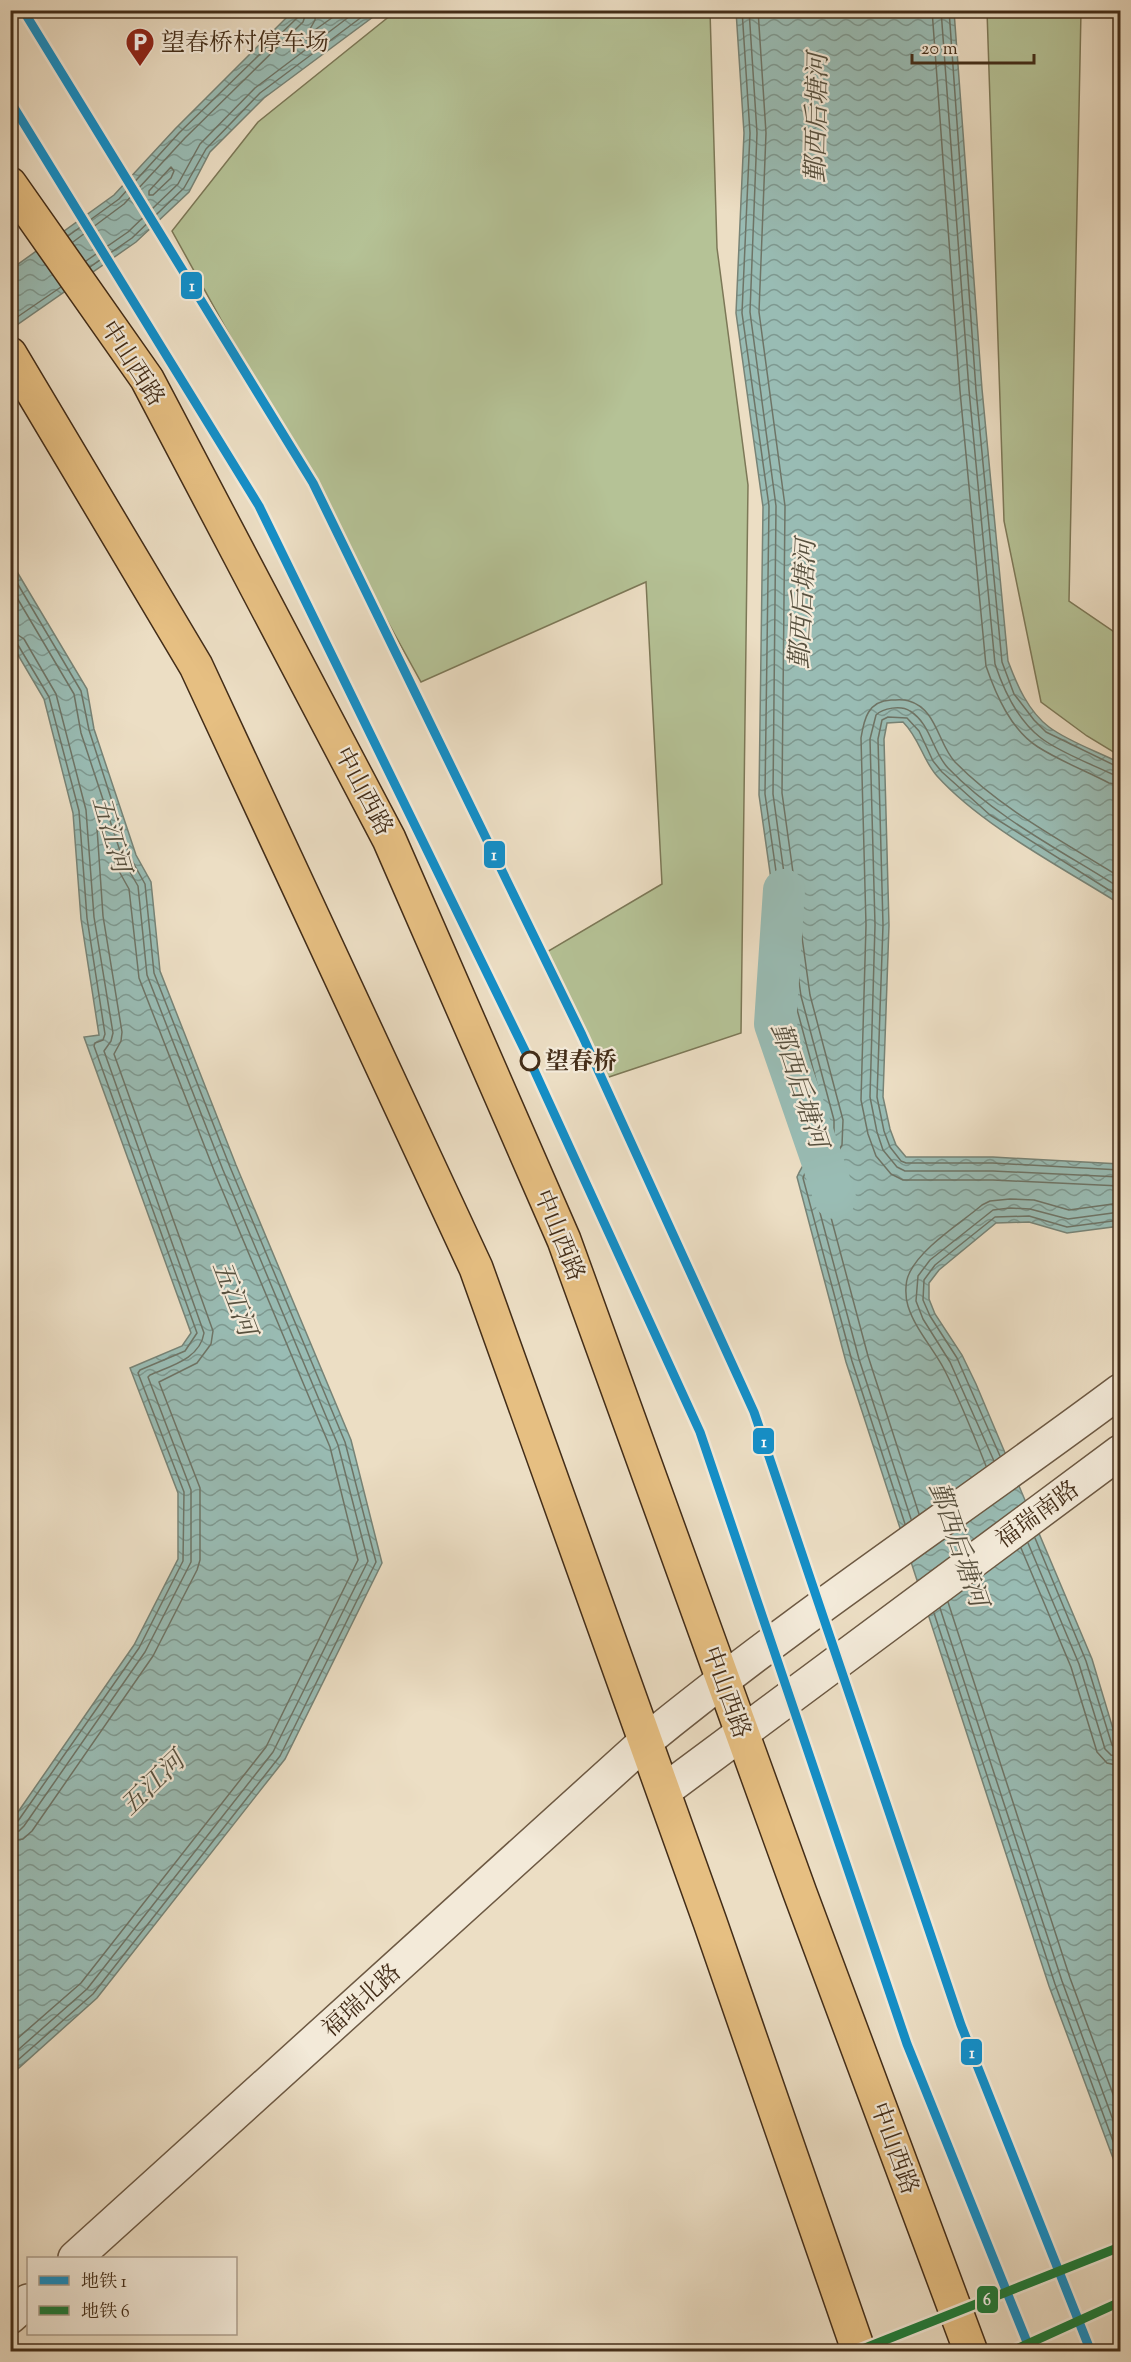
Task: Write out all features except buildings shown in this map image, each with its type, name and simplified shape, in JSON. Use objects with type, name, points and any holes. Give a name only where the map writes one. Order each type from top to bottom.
[{"type":"main road","name":"中山西路","points":[[10,184],[147,379],[389,838],[564,1240],[722,1678],[971,2352]]},
{"type":"main road","points":[[10,354],[196,666],[466,1246],[664,1791],[859,2352]]},
{"type":"street","name":"福瑞南路","points":[[722,1678],[1120,1390]]},
{"type":"street","name":"福瑞南路","points":[[664,1791],[1120,1452]]},
{"type":"street","points":[[646,1741],[722,1678]]},
{"type":"street","name":"福瑞北路","points":[[77,2257],[646,1741]]},
{"type":"street","points":[[10,2317],[27,2302]]},
{"type":"green space","points":[[396,11],[710,11],[717,248],[748,485],[741,1033],[597,1081],[545,953],[662,884],[646,582],[421,682],[172,231],[258,122]]},
{"type":"green space","points":[[987,11],[1081,11],[1069,601],[1120,636],[1120,756],[1087,736],[1041,702],[1004,521]]},
{"type":"water","points":[[297,11],[381,11],[264,98],[210,152],[189,192],[136,242],[11,329],[10,270],[114,195],[175,129],[288,16]]},
{"type":"water","points":[[736,11],[954,11],[982,389],[1008,661],[1024,697],[1042,721],[1066,737],[1120,763],[1120,904],[1000,829],[955,794],[937,776],[903,722],[887,723],[884,739],[889,925],[883,1097],[896,1145],[906,1157],[993,1157],[1120,1164],[1120,1226],[1067,1233],[1029,1222],[996,1223],[939,1270],[929,1283],[929,1299],[935,1314],[962,1355],[976,1384],[1092,1659],[1120,1752],[1120,2177],[1049,1986],[846,1362],[797,1177],[819,1139],[821,1121],[788,999],[759,795],[763,507],[736,313],[744,133]]},
{"type":"water","name":"五江河","points":[[10,560],[87,689],[94,729],[136,855],[151,882],[160,971],[236,1165],[351,1440],[382,1563],[285,1759],[97,1998],[11,2075],[11,1822],[134,1645],[178,1559],[178,1493],[130,1368],[182,1346],[191,1333],[84,1037],[99,1035],[81,919],[73,813],[44,699],[11,643]]},
{"type":"waterway","name":"鄞西后塘河","points":[[784,890],[775,1024],[835,1198]]},
{"type":"metro line","name":"1","points":[[23,10],[313,483],[582,1035],[754,1412],[961,2025],[1091,2352]]},
{"type":"metro line","name":"1","points":[[10,101],[259,506],[530,1061],[700,1432],[907,2044],[1031,2352]]},
{"type":"metro line","name":"6","points":[[855,2352],[1120,2247]]},
{"type":"metro line","name":"6","points":[[1010,2352],[1120,2302]]},
{"type":"place","name":"望春桥村停车场","points":[[140,68]]},
{"type":"place","name":"望春桥","points":[[530,1061]]}]
